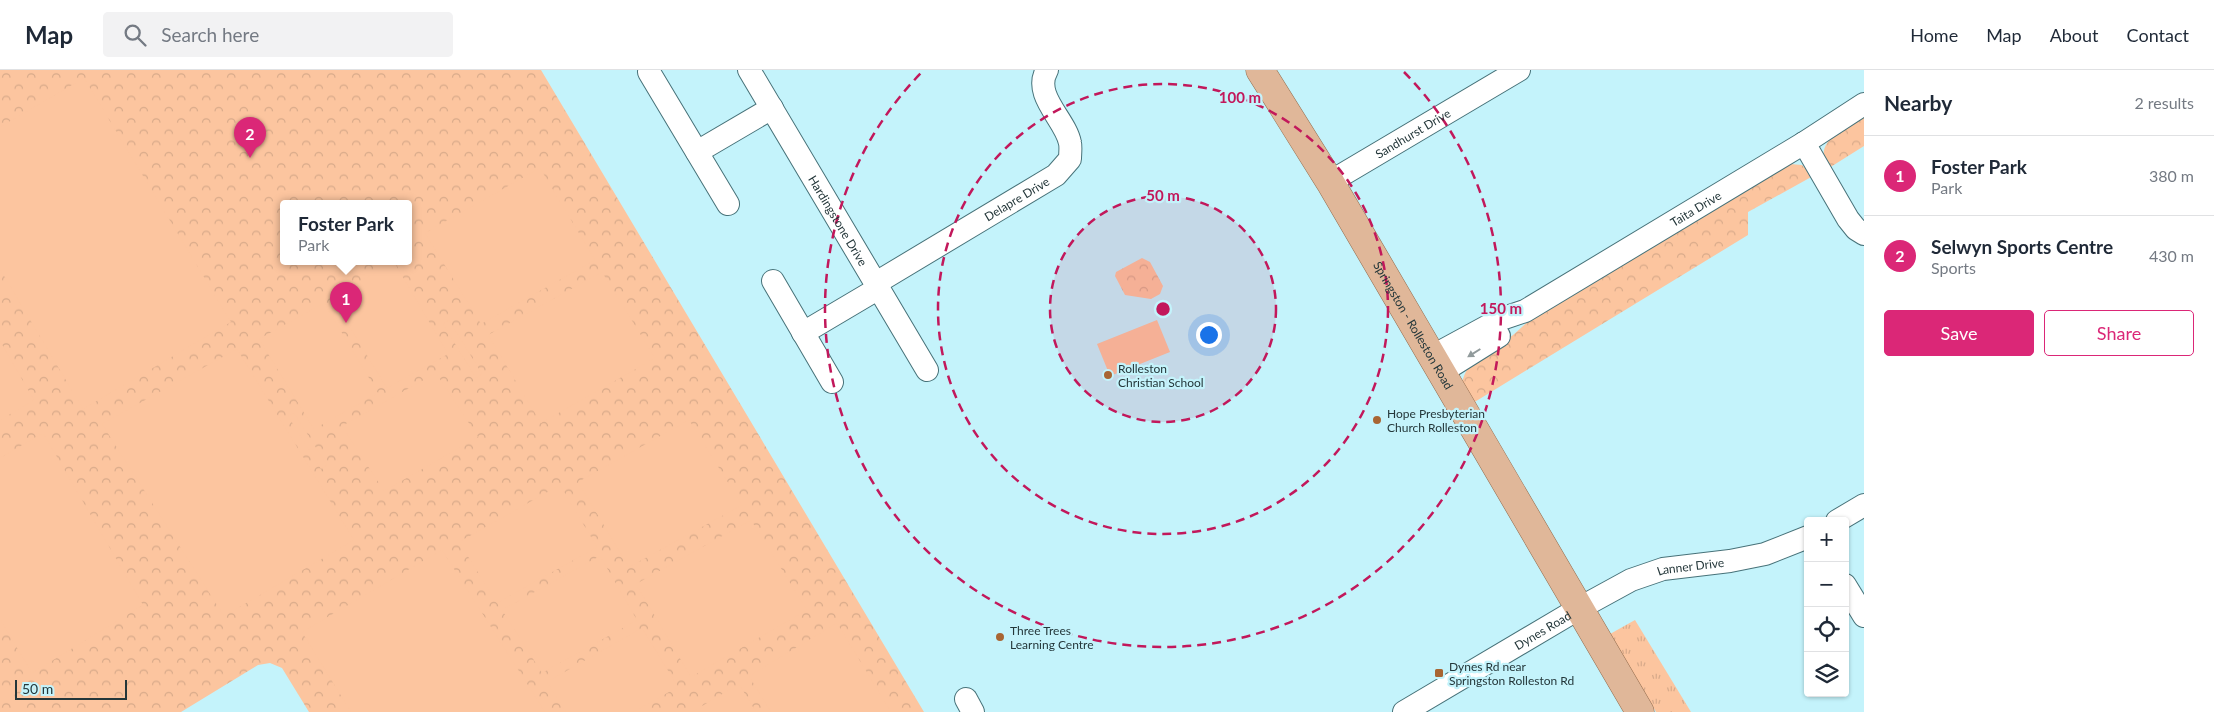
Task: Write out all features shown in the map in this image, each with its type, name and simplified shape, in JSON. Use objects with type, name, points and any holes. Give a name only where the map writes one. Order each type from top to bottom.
[{"type":"main road","name":"Springston - Rolleston Road","points":[[1260,70],[1330,182],[1578,609],[1640,712]]},
{"type":"street","name":"Hardingstone Drive","points":[[749,70],[927,370]]},
{"type":"street","name":"Sandhurst Drive","points":[[1330,182],[1491,77],[1519,70]]},
{"type":"street","points":[[649,72],[728,204]]},
{"type":"street","name":"Delapre Drive","points":[[803,332],[1056,175],[1070,159],[1070,143],[1048,101],[1044,88],[1043,72]]},
{"type":"street","name":"Taita Drive","points":[[1436,365],[1501,318],[1525,311],[1804,143],[1864,104]]},
{"type":"street","points":[[697,152],[772,108]]},
{"type":"street","points":[[1804,143],[1848,219],[1856,229],[1864,234]]},
{"type":"street","points":[[773,281],[832,382]]},
{"type":"street","points":[[1844,517],[1864,505]]},
{"type":"street","name":"Lanner Drive","points":[[1578,609],[1617,586],[1646,574],[1679,566],[1730,561],[1765,554],[1804,539]]},
{"type":"street","points":[[1849,592],[1864,616]]},
{"type":"street","name":"Dynes Road","points":[[1404,712],[1578,609]]},
{"type":"green space","points":[[0,70],[541,70],[924,712],[309,712],[282,668],[270,663],[258,665],[181,712],[0,712]]},
{"type":"green space","points":[[84,78],[231,322],[83,409],[0,269],[0,127]]},
{"type":"green space","points":[[1864,114],[1864,146],[1829,168],[1824,159],[1827,143],[1840,130]]},
{"type":"green space","points":[[1790,164],[1802,165],[1813,176],[1748,212],[1748,235],[1473,403],[1462,384],[1469,366],[1481,355],[1505,341],[1531,319]]},
{"type":"green space","points":[[540,168],[595,260],[481,324],[425,233]]},
{"type":"green space","points":[[1142,258],[1150,262],[1163,286],[1160,294],[1151,299],[1125,295],[1115,276],[1116,272]]},
{"type":"green space","points":[[389,265],[396,265],[448,354],[387,388],[332,298]]},
{"type":"green space","points":[[602,272],[655,358],[541,423],[488,335]]},
{"type":"green space","points":[[324,303],[378,393],[314,429],[259,339]]},
{"type":"green space","points":[[449,320],[482,374],[476,378],[443,324]]},
{"type":"green space","points":[[1157,320],[1170,352],[1110,376],[1097,344]]},
{"type":"green space","points":[[0,341],[34,400],[0,420]]},
{"type":"green space","points":[[237,349],[354,540],[224,616],[102,424]]},
{"type":"green space","points":[[436,373],[478,437],[384,491],[342,426]]},
{"type":"green space","points":[[294,413],[327,465],[321,469],[288,416]]},
{"type":"green space","points":[[689,420],[742,505],[629,567],[578,482]]},
{"type":"green space","points":[[43,433],[143,605],[32,673],[0,619],[0,458]]},
{"type":"green space","points":[[560,485],[597,547],[497,603],[459,542]]},
{"type":"green space","points":[[751,520],[807,610],[691,677],[636,584]]},
{"type":"green space","points":[[442,550],[545,712],[351,712],[302,632]]},
{"type":"green space","points":[[600,556],[637,620],[542,673],[502,610]]},
{"type":"green space","points":[[1635,620],[1691,712],[1656,712],[1610,634]]},
{"type":"green space","points":[[837,623],[891,712],[771,712],[749,676]]},
{"type":"green space","points":[[642,628],[678,687],[633,712],[566,712],[547,682]]},
{"type":"green space","points":[[739,684],[756,712],[692,712]]},
{"type":"place","name":"Selwyn Sports Centre","points":[[250,158]]},
{"type":"place","name":"Foster Park","points":[[346,323]]},
{"type":"place","name":"Rolleston Christian School","points":[[1108,375]]},
{"type":"place","name":"Hope Presbyterian Church Rolleston","points":[[1377,420]]},
{"type":"place","name":"Three Trees Learning Centre","points":[[1000,637]]},
{"type":"place","name":"Dynes Rd near Springston Rolleston Rd","points":[[1439,673]]}]
